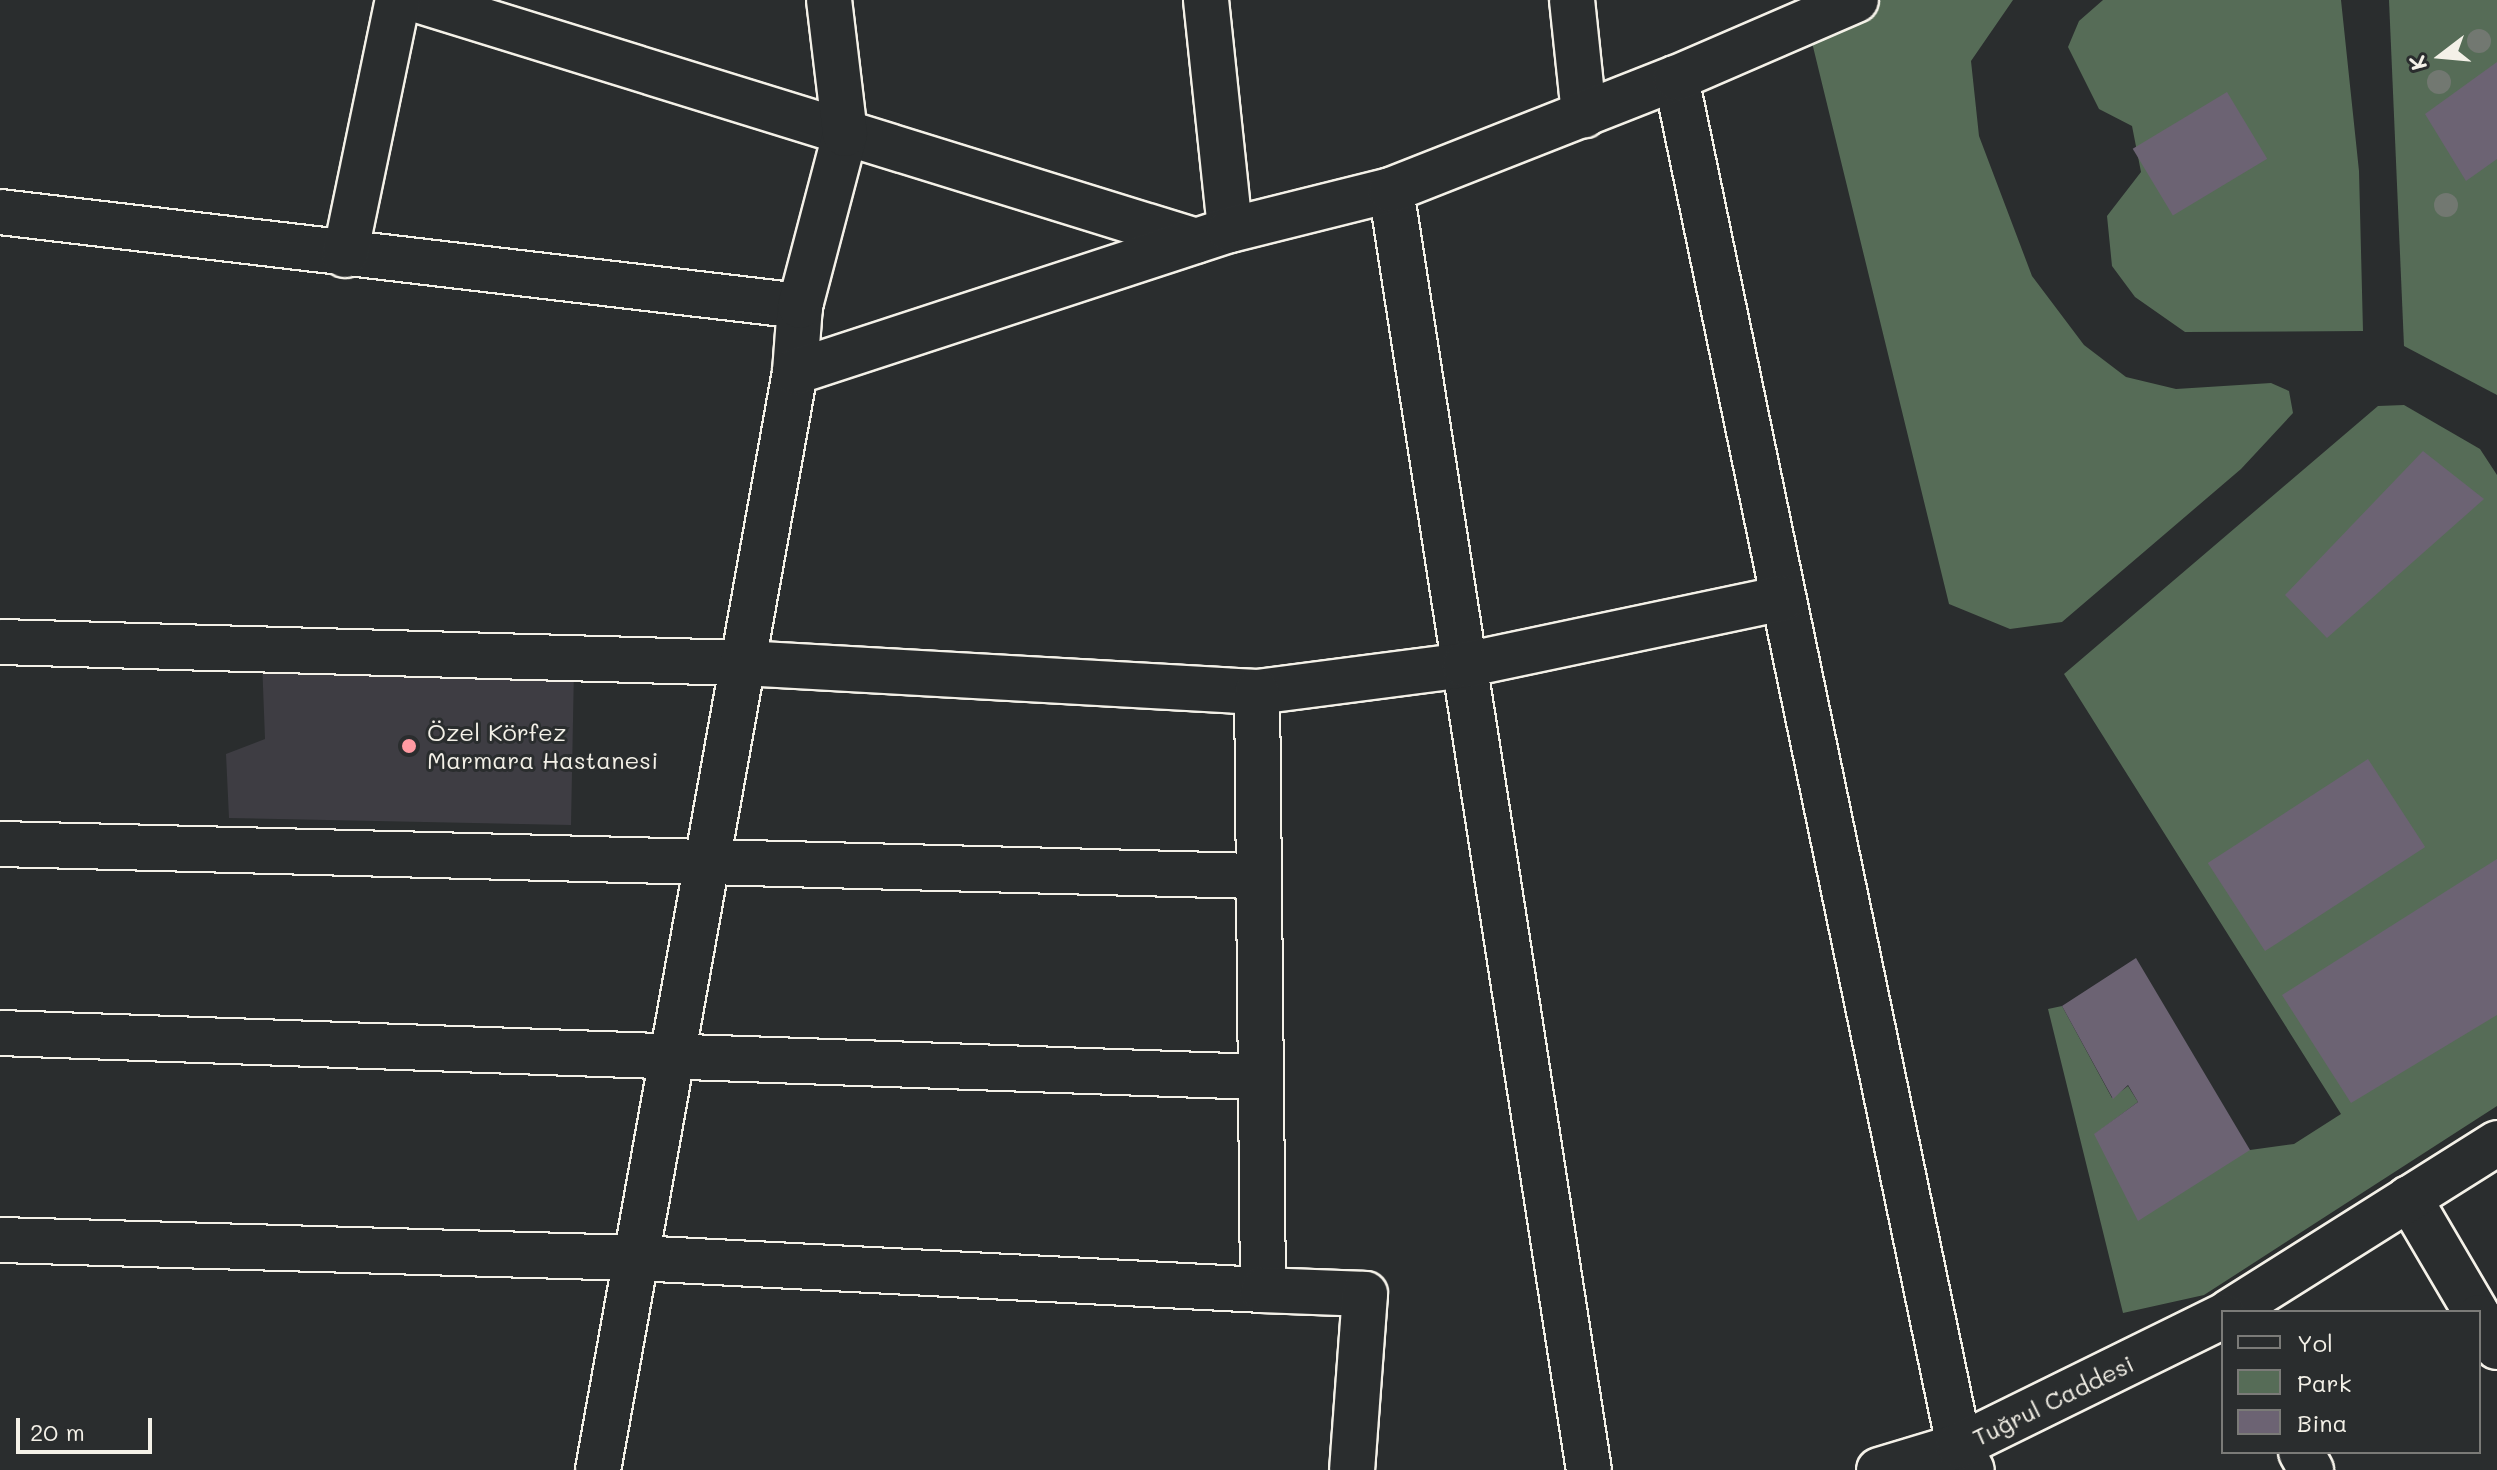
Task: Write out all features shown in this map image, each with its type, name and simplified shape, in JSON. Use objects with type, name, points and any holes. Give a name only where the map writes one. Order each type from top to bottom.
[{"type":"street","points":[[345,255],[398,0]]},
{"type":"street","points":[[417,0],[845,134],[1213,235]]},
{"type":"street","points":[[598,1470],[795,372],[800,306],[845,134],[829,0]]},
{"type":"street","points":[[1206,0],[1213,235]]},
{"type":"street","points":[[1572,0],[1584,115]]},
{"type":"street","points":[[795,372],[1213,235],[1391,190],[1676,78],[1856,0]]},
{"type":"street","points":[[1676,78],[1965,1458]]},
{"type":"street","points":[[1391,190],[1589,1470]]},
{"type":"street","points":[[0,212],[345,255],[800,306]]},
{"type":"street","points":[[0,642],[743,663],[1257,692],[1465,665],[1783,598]]},
{"type":"street","points":[[1257,692],[1263,1290]]},
{"type":"street","points":[[0,844],[1259,876]]},
{"type":"street","points":[[0,1033],[1261,1077]]},
{"type":"street","name":"Tuğrul Caddesi","points":[[2233,1310],[2497,1143]]},
{"type":"street","points":[[2409,1198],[2476,1310]]},
{"type":"street","points":[[0,1240],[636,1258],[1365,1294],[1352,1470]]},
{"type":"street","name":"Tuğrul Caddesi","points":[[1879,1470],[1965,1458],[2221,1318]]},
{"type":"street","points":[[2481,1319],[2497,1347]]},
{"type":"shaded area","name":"Özel Körfez Marmara Hastanesi","points":[[262,660],[574,668],[571,825],[229,818],[226,754],[265,739]]},
{"type":"green space","points":[[1856,0],[2013,0],[1971,61],[1979,136],[2032,276],[2084,345],[2126,377],[2176,389],[2271,383],[2289,391],[2293,413],[2241,469],[2062,622],[2010,629],[1949,604],[1807,22]]},
{"type":"green space","points":[[2103,0],[2341,0],[2359,171],[2363,331],[2185,332],[2135,297],[2112,266],[2107,216],[2141,172],[2132,126],[2099,109],[2068,47],[2079,21]]},
{"type":"green space","points":[[2389,0],[2497,0],[2497,395],[2404,346]]},
{"type":"green space","points":[[2404,405],[2480,449],[2497,475],[2497,1106],[2204,1295],[2123,1313],[2048,1009],[2062,1006],[2112,1098],[2128,1086],[2138,1102],[2095,1134],[2250,1150],[2294,1144],[2341,1114],[2064,674],[2378,406]]},
{"type":"building","points":[[2497,62],[2497,159],[2466,181],[2425,114]]},
{"type":"building","points":[[2227,92],[2267,159],[2173,216],[2133,149]]},
{"type":"building","points":[[2423,451],[2484,499],[2327,638],[2285,595]]},
{"type":"building","points":[[2368,759],[2425,847],[2265,951],[2208,863]]},
{"type":"building","points":[[2497,859],[2497,1015],[2351,1103],[2282,995]]},
{"type":"building","points":[[2136,958],[2250,1150],[2138,1221],[2094,1134],[2138,1102],[2128,1085],[2113,1099],[2062,1006]]},
{"type":"place","name":"Özel Körfez Marmara Hastanesi","points":[[409,746]]}]
